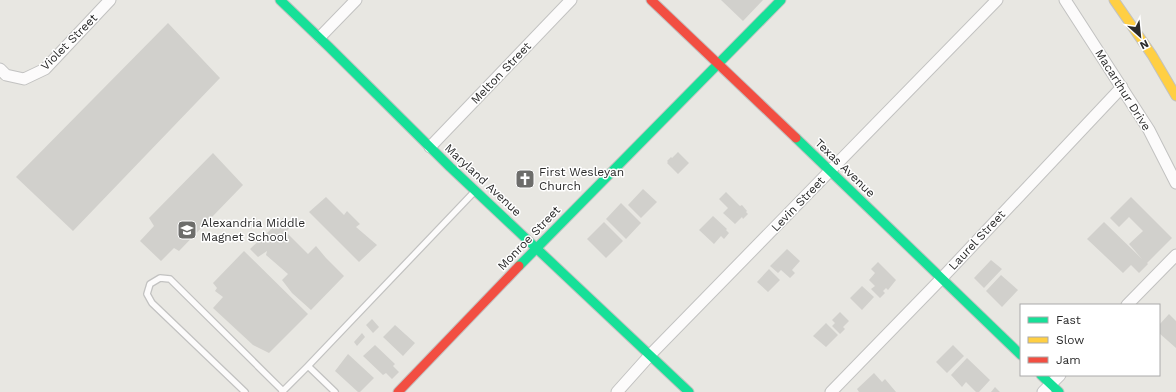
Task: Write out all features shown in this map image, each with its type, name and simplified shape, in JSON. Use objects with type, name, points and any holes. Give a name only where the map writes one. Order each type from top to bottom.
[{"type":"main road","name":"Maryland Avenue","points":[[280,0],[320,37],[430,147],[651,354],[689,392]]},
{"type":"main road","name":"Texas Avenue","points":[[651,0],[830,170],[1020,355]]},
{"type":"main road","name":"Monroe Street","points":[[398,392],[537,247],[781,0]]},
{"type":"main road","points":[[1114,0],[1152,55],[1176,96]]},
{"type":"main road","points":[[1042,376],[1051,389]]},
{"type":"street","name":"Violet Street","points":[[0,69],[6,75],[24,80],[45,69],[110,0]]},
{"type":"street","points":[[320,37],[356,0]]},
{"type":"street","name":"Melton Street","points":[[430,147],[571,0]]},
{"type":"street","name":"Levin Street","points":[[617,392],[651,354],[997,0]]},
{"type":"street","name":"Macarthur Drive","points":[[1065,0],[1149,130],[1176,183]]},
{"type":"street","name":"Laurel Street","points":[[832,392],[1122,87]]},
{"type":"street","points":[[1128,304],[1176,255]]},
{"type":"street","points":[[1051,389],[1059,376]]},
{"type":"lane","points":[[245,392],[152,302],[147,294],[150,284],[160,278],[170,279],[282,391],[308,366],[476,190]]},
{"type":"lane","points":[[308,366],[335,392]]},
{"type":"building","points":[[721,0],[763,0],[743,21]]},
{"type":"building","points":[[168,23],[220,78],[73,231],[16,177]]},
{"type":"building","points":[[678,152],[689,163],[678,174],[667,163],[667,161]]},
{"type":"building","points":[[213,153],[243,185],[179,251],[174,248],[161,261],[140,241],[154,226],[149,218]]},
{"type":"building","points":[[643,189],[657,202],[641,218],[628,205]]},
{"type":"building","points":[[726,192],[740,206],[742,205],[748,214],[743,219],[742,217],[735,224],[723,213],[728,208],[719,199]]},
{"type":"building","points":[[326,197],[344,215],[347,211],[360,224],[356,227],[377,245],[359,262],[309,212]]},
{"type":"building","points":[[1131,197],[1172,238],[1139,273],[1131,265],[1123,273],[1087,239],[1104,222],[1142,259],[1129,244],[1143,231],[1129,217],[1119,227],[1110,218]]},
{"type":"building","points":[[621,203],[641,223],[626,239],[606,219]]},
{"type":"building","points":[[713,216],[727,229],[726,230],[729,233],[724,239],[721,236],[714,244],[699,230]]},
{"type":"building","points":[[284,217],[292,225],[286,232],[308,254],[316,246],[344,276],[311,310],[292,293],[282,280],[288,274],[266,255],[267,251],[258,257],[250,249]]},
{"type":"building","points":[[604,222],[623,241],[606,258],[587,239]]},
{"type":"building","points":[[787,249],[800,261],[792,270],[795,273],[790,278],[781,270],[778,273],[770,266]]},
{"type":"building","points":[[244,251],[308,314],[269,353],[253,345],[213,308],[223,297],[215,291],[217,288],[213,283]]},
{"type":"building","points":[[991,260],[1002,269],[984,288],[974,278]]},
{"type":"building","points":[[878,262],[896,280],[888,290],[886,288],[883,291],[885,293],[880,298],[871,289],[875,286],[869,280],[875,273],[871,269]]},
{"type":"building","points":[[769,269],[780,280],[768,292],[757,282]]},
{"type":"building","points":[[1001,275],[1018,290],[1002,307],[986,291]]},
{"type":"building","points":[[862,286],[874,297],[862,310],[850,298]]},
{"type":"building","points":[[840,312],[849,321],[843,327],[845,329],[840,334],[832,326],[835,323],[832,320]]},
{"type":"building","points":[[1169,314],[1176,321],[1176,348],[1160,334],[1160,324]]},
{"type":"building","points":[[372,319],[379,327],[373,333],[366,325]]},
{"type":"building","points":[[826,323],[838,335],[826,347],[813,336]]},
{"type":"building","points":[[395,325],[415,343],[403,356],[383,337]]},
{"type":"building","points":[[362,333],[365,337],[357,346],[354,342]]},
{"type":"building","points":[[375,345],[395,364],[393,366],[399,372],[392,379],[386,373],[383,375],[363,356]]},
{"type":"building","points":[[953,345],[964,356],[947,373],[936,362]]},
{"type":"building","points":[[348,354],[374,378],[360,392],[358,392],[335,371]]},
{"type":"building","points":[[967,358],[990,380],[979,392],[976,392],[966,382],[962,387],[951,375]]},
{"type":"building","points":[[874,373],[882,382],[885,379],[896,392],[859,392],[857,389]]},
{"type":"building","points":[[995,387],[1000,392],[991,392]]},
{"type":"traffic: fast","points":[[280,0],[450,167],[689,392]]},
{"type":"traffic: fast","points":[[519,266],[781,0]]},
{"type":"traffic: fast","points":[[796,138],[1020,354]]},
{"type":"traffic: fast","points":[[1042,376],[1059,392]]},
{"type":"traffic: slow","points":[[1114,0],[1152,55],[1176,96]]},
{"type":"traffic: jam","points":[[651,0],[796,138]]},
{"type":"traffic: jam","points":[[398,392],[519,266]]},
{"type":"place","name":"First Wesleyan Church","points":[[525,179]]},
{"type":"place","name":"Alexandria Middle Magnet School","points":[[187,230]]}]
